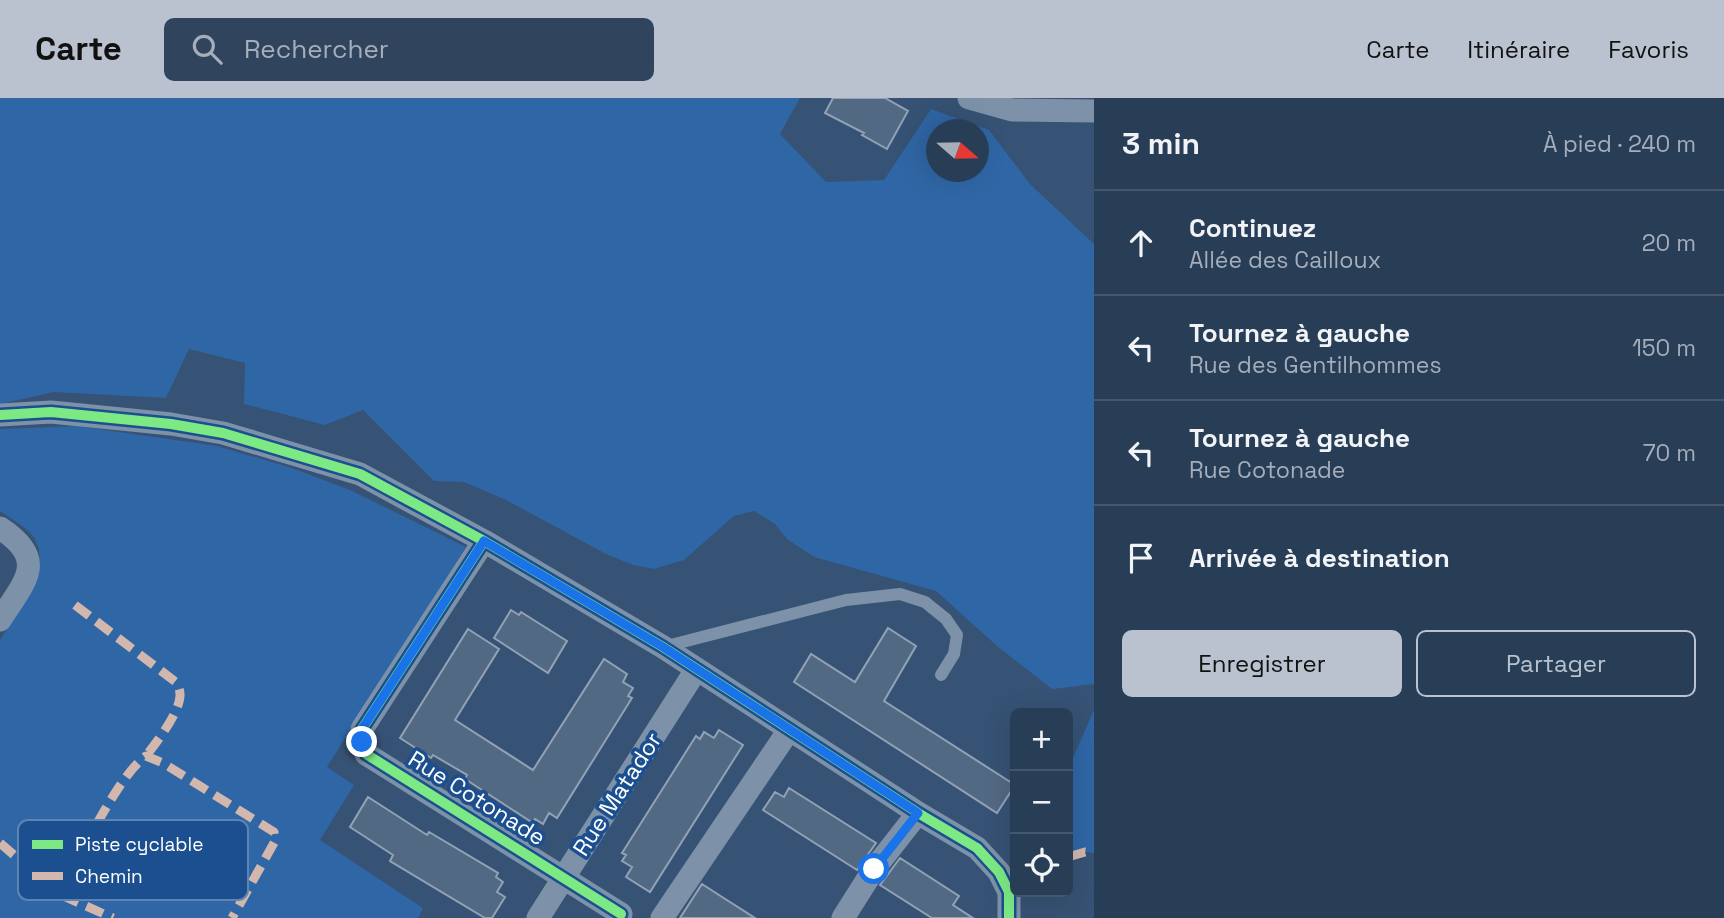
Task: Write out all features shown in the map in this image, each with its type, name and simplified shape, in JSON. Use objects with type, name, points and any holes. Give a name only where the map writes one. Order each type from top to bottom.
[{"type":"street","points":[[969,98],[1012,110],[1094,111]]},
{"type":"street","points":[[0,415],[51,412],[87,414],[223,433],[360,474],[484,541],[663,647],[918,813],[977,848],[999,872],[1009,892],[1009,918]]},
{"type":"street","points":[[0,528],[23,546],[27,552],[29,566],[22,586],[0,620]]},
{"type":"street","name":"Rue Cotonade","points":[[484,541],[362,729],[366,754],[621,914]]},
{"type":"street","name":"Rue Matador","points":[[538,918],[696,670]]},
{"type":"street","points":[[662,918],[789,730]]},
{"type":"street","points":[[843,918],[874,869],[918,813]]},
{"type":"lane","points":[[663,647],[846,600],[900,594],[925,602],[946,619],[957,635],[954,654],[941,675]]},
{"type":"shaded area","points":[[0,98],[800,98],[780,134],[826,182],[884,180],[931,109],[959,119],[926,119],[926,182],[989,182],[989,130],[1030,184],[1094,244],[1094,684],[1052,689],[997,646],[936,591],[814,557],[787,539],[775,524],[754,511],[734,516],[684,560],[654,569],[633,565],[606,554],[506,500],[464,482],[434,481],[363,410],[325,425],[244,404],[245,363],[189,349],[166,398],[54,392],[0,404]]},
{"type":"shaded area","points":[[77,426],[217,446],[292,468],[350,490],[466,547],[327,767],[354,785],[320,840],[423,908],[418,918],[0,918],[0,640],[32,591],[40,565],[39,549],[34,537],[0,511],[0,429]]},
{"type":"shaded area","points":[[1094,710],[1094,853],[1073,856],[1073,771],[1073,758]]},
{"type":"building","points":[[833,98],[885,98],[908,111],[887,149],[862,135],[864,133],[825,113]]},
{"type":"building","points":[[511,610],[519,615],[521,612],[567,641],[548,673],[494,638]]},
{"type":"building","points":[[888,628],[916,646],[884,701],[1010,782],[1010,793],[997,813],[794,682],[811,654],[855,682]]},
{"type":"building","points":[[468,629],[499,649],[455,720],[533,770],[604,659],[627,674],[623,682],[633,688],[628,696],[632,698],[557,818],[549,813],[543,824],[535,819],[533,823],[465,779],[467,775],[433,755],[431,758],[400,738]]},
{"type":"building","points":[[719,730],[743,745],[650,892],[626,877],[632,867],[622,861],[626,855],[622,853],[696,736],[700,739],[704,732],[714,738]]},
{"type":"building","points":[[789,788],[876,843],[857,870],[763,810],[775,792],[784,797]]},
{"type":"building","points":[[368,797],[427,835],[429,832],[498,873],[496,877],[503,882],[497,892],[505,897],[492,918],[485,918],[390,861],[393,855],[350,827]]},
{"type":"building","points":[[900,858],[959,896],[953,905],[973,918],[932,918],[880,885]]},
{"type":"building","points":[[702,884],[719,895],[755,918],[680,918]]},
{"type":"marked path","points":[[75,605],[177,683],[180,694],[177,709],[146,756]]},
{"type":"marked path","points":[[99,820],[123,781],[146,756],[163,763],[274,832],[275,841],[248,889]]},
{"type":"marked path","points":[[0,843],[18,859]]},
{"type":"marked path","points":[[1073,856],[1094,853]]},
{"type":"marked path","points":[[72,900],[113,918]]},
{"type":"marked path","points":[[232,918],[242,900]]},
{"type":"cycle path","points":[[0,415],[51,412],[171,424],[223,433],[360,474],[484,541],[663,647],[918,813],[977,848],[999,872],[1009,892],[1009,918]]},
{"type":"cycle path","points":[[484,541],[362,729],[366,754],[621,914]]},
{"type":"route","points":[[362,742],[362,729],[484,541],[663,647],[918,813],[874,869]]}]
